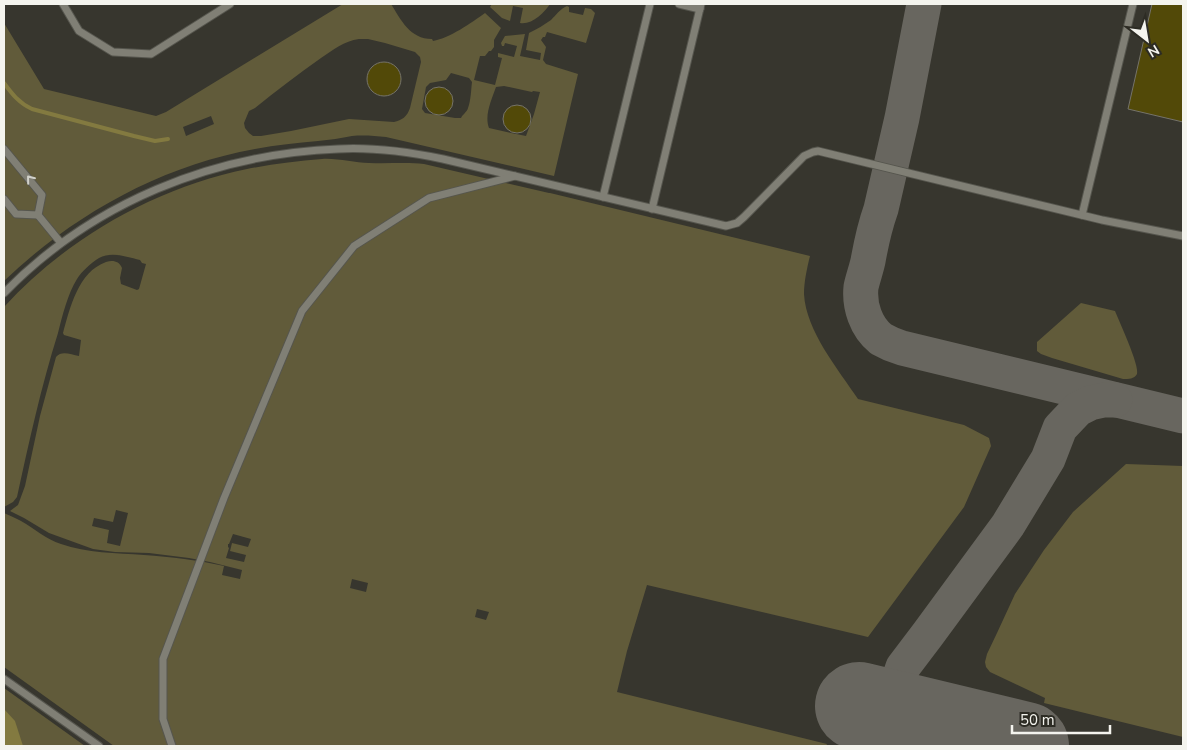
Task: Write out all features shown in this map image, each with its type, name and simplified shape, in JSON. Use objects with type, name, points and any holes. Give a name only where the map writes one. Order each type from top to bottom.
[{"type":"lane","points":[[63,4],[79,30],[113,52],[151,54],[230,4]]},
{"type":"lane","points":[[603,197],[650,4]]},
{"type":"lane","points":[[652,209],[700,6],[679,4]]},
{"type":"lane","points":[[1082,215],[1132,4]]},
{"type":"lane","points":[[4,149],[42,195],[38,215]]},
{"type":"lane","points":[[4,294],[13,284],[62,243],[100,218],[160,187],[188,176],[255,158],[292,152],[338,149],[400,152],[443,159],[726,226],[737,223],[744,217],[800,159],[818,151],[1102,220],[1183,236]]},
{"type":"lane","points":[[172,746],[163,719],[163,660],[224,498],[302,311],[354,246],[429,198],[516,176]]},
{"type":"lane","points":[[4,199],[16,214],[38,215],[62,243]]},
{"type":"lane","points":[[4,679],[99,746]]},
{"type":"shaded area","points":[[343,4],[391,4],[407,28],[418,36],[432,39],[433,41],[453,33],[485,13],[501,28],[494,40],[494,47],[491,51],[485,56],[480,56],[474,80],[495,85],[502,58],[498,57],[498,53],[514,57],[517,46],[505,43],[502,46],[501,43],[505,36],[525,34],[520,56],[540,60],[541,53],[526,50],[529,33],[551,20],[560,10],[567,6],[569,7],[569,12],[583,15],[585,8],[591,9],[595,13],[586,43],[547,32],[541,40],[546,47],[543,60],[546,64],[578,74],[554,176],[386,137],[352,136],[255,149],[185,168],[152,181],[120,197],[59,235],[4,281],[4,23],[44,89],[156,116],[166,112]],"holes":[[[368,39],[385,43],[415,52],[420,57],[421,62],[410,108],[404,118],[394,122],[349,119],[261,136],[253,136],[249,133],[244,123],[249,111],[330,52],[354,40]],[[451,73],[469,78],[472,82],[469,105],[461,118],[425,113],[422,109],[426,87],[430,83],[446,80]],[[504,86],[540,92],[526,136],[489,128],[488,112],[496,87]],[[211,116],[214,124],[186,136],[183,127]]]},
{"type":"shaded area","points":[[492,4],[550,4],[537,18],[529,22],[520,23],[523,8],[513,6],[510,21],[502,18],[490,7]]},
{"type":"shaded area","points":[[328,159],[363,163],[424,164],[810,256],[804,294],[810,322],[824,349],[858,399],[964,425],[989,438],[991,446],[964,507],[868,637],[647,585],[617,692],[827,744],[826,746],[114,746],[4,667],[4,513],[50,539],[71,547],[91,551],[194,560],[224,566],[222,575],[240,579],[242,570],[189,558],[93,549],[49,533],[10,511],[18,505],[25,486],[40,416],[56,357],[64,353],[79,356],[81,340],[64,335],[63,333],[72,302],[82,282],[96,267],[111,261],[117,262],[122,268],[121,284],[137,290],[139,289],[146,264],[140,260],[120,255],[104,256],[87,267],[74,285],[66,305],[46,374],[17,497],[13,502],[4,507],[4,307],[29,282],[84,238],[146,203],[179,189],[247,169]],"holes":[[[116,510],[128,513],[120,546],[107,543],[109,530],[92,526],[94,518],[113,522]],[[233,534],[251,539],[248,547],[232,543],[230,551],[246,555],[244,562],[226,558]],[[352,579],[368,583],[366,592],[350,588]],[[477,609],[489,612],[486,620],[475,617]]]},
{"type":"shaded area","points":[[1081,303],[1115,311],[1135,362],[1137,374],[1134,377],[1123,379],[1052,358],[1037,351],[1037,342]]},
{"type":"shaded area","points":[[1126,464],[1183,466],[1183,737],[1044,703],[1045,698],[990,672],[986,667],[987,654],[1015,594],[1044,550],[1073,512]]},
{"type":"shaded area","points":[[4,688],[85,746],[4,746]]},
{"type":"shaded area","points":[[4,709],[15,721],[23,746],[4,746]]},
{"type":"building","points":[[1152,4],[1183,4],[1183,122],[1128,109]]},
{"type":"building","points":[[384,62],[391,63],[396,67],[400,72],[400,86],[396,91],[391,95],[384,96],[377,95],[372,91],[368,86],[367,79],[368,72],[372,67],[377,63]]},
{"type":"building","points":[[439,87],[449,91],[453,101],[449,111],[439,115],[429,111],[425,101],[429,91]]},
{"type":"building","points":[[517,105],[527,109],[531,119],[527,129],[517,133],[507,129],[503,119],[507,109]]},
{"type":"waterway","points":[[4,83],[16,98],[32,109],[155,141],[168,139]]},
{"type":"taxiway","points":[[924,4],[902,118],[861,287],[862,309],[871,328],[881,339],[902,348],[1183,416]]},
{"type":"taxiway","points":[[879,746],[887,713],[903,667],[1008,525],[1048,459],[1060,428],[1078,409],[1090,403],[1115,400]]},
{"type":"runway","points":[[859,706],[1025,746]]}]
